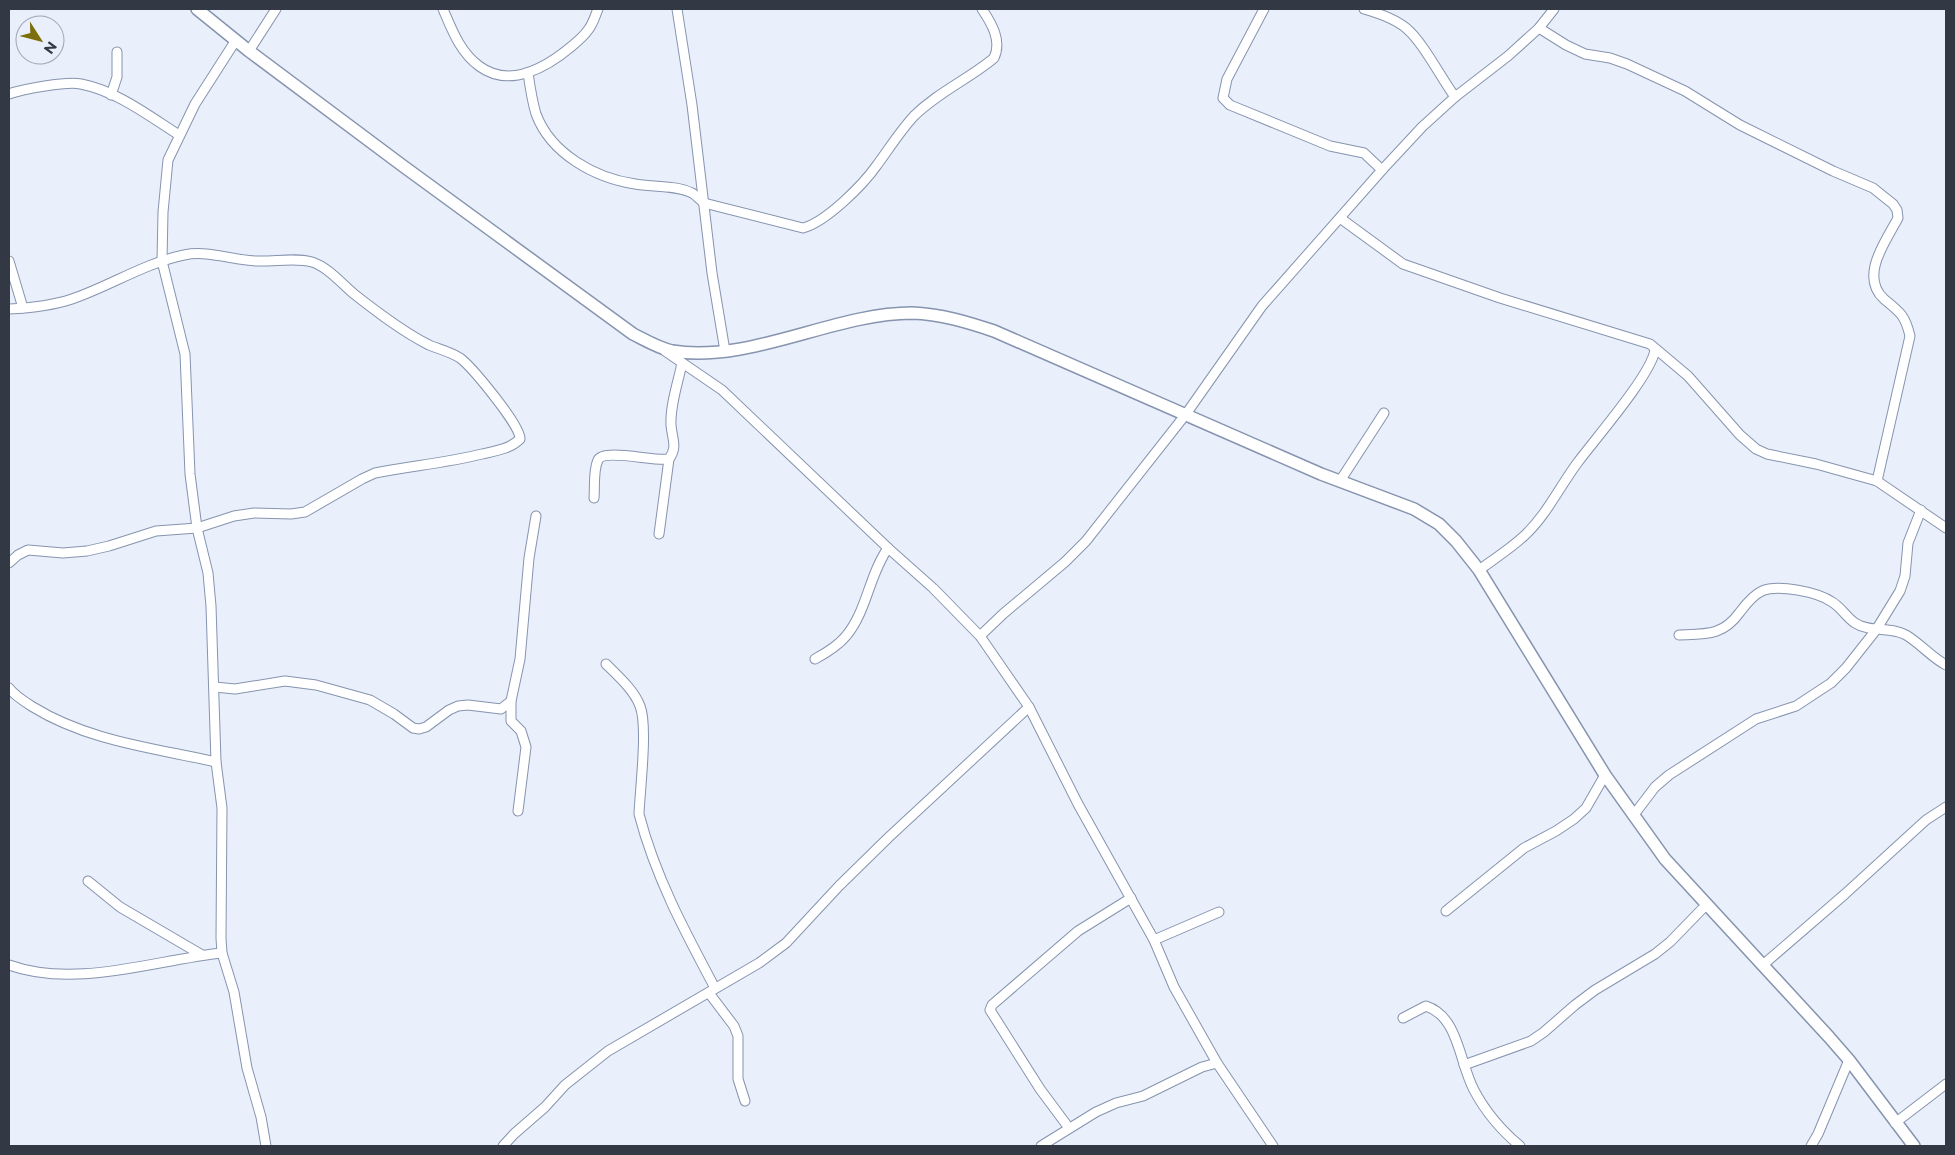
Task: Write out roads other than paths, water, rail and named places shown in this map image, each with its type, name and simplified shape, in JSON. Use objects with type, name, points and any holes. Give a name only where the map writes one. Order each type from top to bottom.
[{"type":"main road","points":[[196,9],[403,166],[605,314],[633,334],[656,346],[670,351],[725,351],[868,318],[912,313],[954,318],[994,331],[1340,481],[1414,509],[1439,524],[1456,541],[1479,570],[1604,775],[1665,859],[1764,964],[1849,1060],[1914,1146]]},
{"type":"street","points":[[249,50],[276,9]]},
{"type":"street","points":[[444,9],[456,41],[479,66],[492,73],[513,76],[528,73],[559,57],[588,30],[598,9]]},
{"type":"street","points":[[669,9],[678,11],[692,104],[712,273],[725,351]]},
{"type":"street","points":[[528,73],[537,116],[550,138],[562,152],[585,168],[609,178],[633,184],[680,189],[692,193],[704,203],[803,228],[812,226],[825,216],[876,167],[913,117],[933,100],[994,58],[998,51],[997,38],[982,9]]},
{"type":"street","points":[[1264,9],[1227,79],[1223,98],[1230,105],[1330,146],[1364,153],[1382,170]]},
{"type":"street","points":[[1364,9],[1388,17],[1406,28],[1420,44],[1455,97]]},
{"type":"street","points":[[980,636],[1065,562],[1086,541],[1186,414],[1262,306],[1382,170],[1422,127],[1455,97],[1508,56],[1539,28],[1554,9]]},
{"type":"street","points":[[1539,28],[1566,45],[1585,54],[1610,58],[1627,64],[1685,91],[1740,125],[1872,188],[1893,204],[1897,210],[1898,218],[1872,273],[1874,285],[1880,295],[1906,320],[1910,336],[1877,481]]},
{"type":"street","points":[[236,40],[206,84],[168,160],[163,212],[162,261],[185,354],[190,474],[196,528],[208,573],[215,688],[216,762],[222,808],[222,953],[234,992],[247,1068],[261,1117],[266,1146]]},
{"type":"street","points":[[111,95],[117,76],[117,52]]},
{"type":"street","points":[[9,94],[56,85],[79,84],[111,95],[179,135]]},
{"type":"street","points":[[1340,218],[1403,264],[1516,303],[1653,346],[1655,350],[1688,376],[1740,435],[1756,449],[1767,454],[1816,464],[1877,481],[1946,528]]},
{"type":"street","points":[[9,309],[40,307],[72,299],[162,261],[186,255],[201,255],[255,262],[302,260],[313,262],[321,266],[356,296],[413,337],[464,361],[508,414],[521,433],[520,439],[504,448],[459,460],[375,473],[305,512],[291,514],[254,513],[234,516],[196,528],[156,530],[116,544],[87,551],[63,553],[28,550],[18,555],[9,563]]},
{"type":"street","points":[[9,261],[24,308]]},
{"type":"street","points":[[656,346],[722,390],[888,548],[934,588],[980,636],[1029,707],[1078,804],[1154,940],[1174,988],[1217,1063],[1273,1146]]},
{"type":"street","points":[[1479,570],[1525,535],[1539,518],[1638,383],[1655,350]]},
{"type":"street","points":[[659,534],[669,459],[674,453],[675,445],[671,425],[672,413],[682,363]]},
{"type":"street","points":[[1340,481],[1384,413]]},
{"type":"street","points":[[594,498],[597,462],[605,454],[662,461],[669,459]]},
{"type":"street","points":[[1633,816],[1655,787],[1686,763],[1756,719],[1796,706],[1831,683],[1846,668],[1876,630],[1900,591],[1905,576],[1908,543],[1921,510]]},
{"type":"street","points":[[518,811],[526,747],[521,731],[511,721],[511,701],[520,659],[529,558],[536,516]]},
{"type":"street","points":[[815,659],[846,638],[867,596],[878,562],[888,548]]},
{"type":"street","points":[[1679,635],[1711,633],[1724,629],[1734,621],[1756,594],[1764,590],[1804,591],[1832,602],[1854,622],[1867,628],[1906,635],[1927,653],[1946,665]]},
{"type":"street","points":[[606,664],[632,693],[640,707],[643,727],[639,814],[661,878],[677,916],[712,991],[734,1026],[738,1036],[738,1079],[745,1101]]},
{"type":"street","points":[[215,688],[234,690],[284,681],[316,685],[370,700],[413,728],[419,729],[426,727],[449,710],[458,706],[468,704],[501,709],[511,701]]},
{"type":"street","points":[[9,688],[24,702],[66,725],[108,739],[216,762]]},
{"type":"street","points":[[503,1146],[545,1107],[565,1085],[608,1051],[759,963],[786,944],[839,886],[888,837],[1029,707]]},
{"type":"street","points":[[1446,912],[1524,848],[1556,832],[1574,819],[1586,808],[1595,795],[1604,775]]},
{"type":"street","points":[[1764,964],[1926,820],[1946,807]]},
{"type":"street","points":[[88,881],[120,907],[202,955]]},
{"type":"street","points":[[1069,1128],[1040,1089],[990,1010],[992,1005],[1078,931],[1131,898]]},
{"type":"street","points":[[1464,1065],[1531,1041],[1595,990],[1663,948],[1707,904]]},
{"type":"street","points":[[1154,940],[1219,912]]},
{"type":"street","points":[[9,965],[26,971],[66,974],[113,971],[222,953]]},
{"type":"street","points":[[1403,1018],[1426,1006],[1435,1009],[1446,1020],[1455,1038],[1473,1089],[1486,1110],[1520,1146]]},
{"type":"street","points":[[1810,1146],[1818,1134],[1849,1060]]},
{"type":"street","points":[[1041,1146],[1096,1112],[1116,1103],[1143,1096],[1202,1067],[1217,1063]]},
{"type":"street","points":[[1895,1123],[1946,1084]]}]
